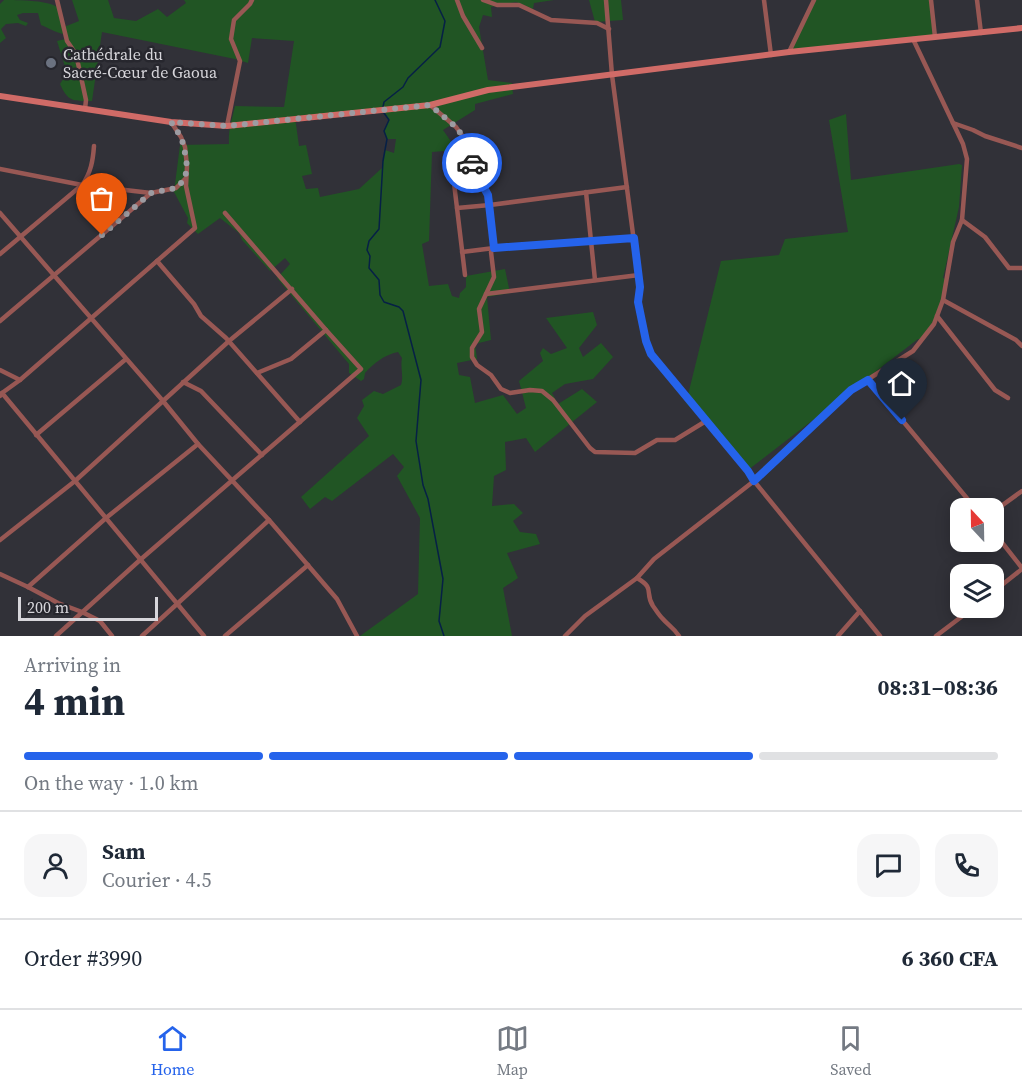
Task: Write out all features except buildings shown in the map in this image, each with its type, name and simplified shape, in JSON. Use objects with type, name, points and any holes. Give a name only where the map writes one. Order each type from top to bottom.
[{"type":"main road","points":[[0,96],[171,122],[227,126],[430,105],[488,90],[789,52],[1022,28]]},
{"type":"street","points":[[57,0],[67,42],[76,54],[86,100],[85,109]]},
{"type":"street","points":[[227,126],[240,61],[231,39],[234,20],[251,2],[243,0]]},
{"type":"street","points":[[457,0],[463,16],[482,48]]},
{"type":"street","points":[[483,0],[497,5],[519,6],[551,20],[597,22],[609,29]]},
{"type":"street","points":[[606,0],[612,75],[639,275],[638,302],[651,354],[880,636]]},
{"type":"street","points":[[764,0],[771,55]]},
{"type":"street","points":[[789,52],[814,0]]},
{"type":"street","points":[[931,0],[935,37]]},
{"type":"street","points":[[977,0],[981,33]]},
{"type":"street","points":[[565,636],[585,616],[637,578],[654,559],[754,481],[851,390],[913,351],[934,324],[943,300],[953,242],[962,220],[967,159],[963,144],[913,39]]},
{"type":"street","points":[[430,105],[456,127],[469,145],[474,170],[488,195],[490,205],[494,277],[479,309],[482,332],[472,348],[472,357],[477,365],[491,375],[501,389],[510,393],[542,391],[553,400],[595,452],[635,453],[657,440],[675,440],[706,421]]},
{"type":"street","points":[[171,122],[181,137],[184,147],[187,166],[185,179],[195,228],[1,395],[204,636]]},
{"type":"street","points":[[953,123],[1022,148]]},
{"type":"street","points":[[0,254],[82,185],[88,177],[94,146]]},
{"type":"street","points":[[0,169],[82,185],[151,193],[176,188],[185,179]]},
{"type":"street","points":[[465,275],[454,183],[474,170]]},
{"type":"street","points":[[457,208],[627,187]]},
{"type":"street","points":[[586,192],[595,280]]},
{"type":"street","points":[[0,321],[151,193]]},
{"type":"street","points":[[57,636],[140,560],[362,369],[225,213]]},
{"type":"street","points":[[2,216],[198,444],[269,520],[337,599],[357,636]]},
{"type":"street","points":[[962,220],[985,237],[1009,268],[1022,268]]},
{"type":"street","points":[[462,252],[634,238]]},
{"type":"street","points":[[157,261],[194,304],[201,316],[228,341],[300,422]]},
{"type":"street","points":[[486,294],[639,275]]},
{"type":"street","points":[[0,540],[75,481],[228,341],[292,289]]},
{"type":"street","points":[[943,300],[1016,340],[1022,346]]},
{"type":"street","points":[[937,316],[995,390],[1008,398]]},
{"type":"street","points":[[257,373],[291,359],[326,330]]},
{"type":"street","points":[[36,435],[126,359]]},
{"type":"street","points":[[0,370],[20,380]]},
{"type":"street","points":[[868,380],[967,498]]},
{"type":"street","points":[[183,382],[201,391],[262,455]]},
{"type":"street","points":[[28,587],[106,518],[198,444]]},
{"type":"street","points":[[1004,504],[1022,491]]},
{"type":"street","points":[[142,636],[269,520]]},
{"type":"street","points":[[1004,545],[1022,569],[1004,583]]},
{"type":"street","points":[[225,636],[308,565]]},
{"type":"street","points":[[0,574],[100,621],[112,636]]},
{"type":"street","points":[[637,578],[646,584],[651,602],[661,618],[674,628],[679,636]]},
{"type":"street","points":[[838,636],[860,611]]},
{"type":"street","points":[[936,636],[960,618]]},
{"type":"green space","points":[[4,0],[50,4],[59,9],[64,27],[79,21],[72,0],[108,0],[114,18],[136,21],[158,9],[167,17],[186,3],[184,0],[554,0],[534,3],[533,9],[516,2],[491,7],[492,17],[483,15],[479,27],[488,80],[512,83],[513,94],[475,104],[475,110],[443,130],[457,150],[432,152],[429,241],[422,244],[429,286],[448,284],[452,296],[459,298],[460,293],[466,287],[466,276],[505,269],[510,293],[487,297],[491,340],[475,344],[477,359],[457,363],[459,375],[470,377],[475,403],[503,395],[517,414],[526,408],[519,381],[543,361],[540,353],[543,348],[551,354],[567,348],[546,318],[593,312],[597,325],[579,348],[583,357],[601,343],[613,357],[593,379],[565,384],[552,393],[558,404],[582,389],[597,402],[535,452],[526,438],[505,442],[506,470],[494,476],[492,506],[514,504],[523,513],[513,521],[520,532],[536,534],[540,544],[507,553],[518,578],[503,588],[512,636],[360,636],[418,594],[420,518],[397,476],[404,467],[393,454],[332,501],[325,497],[310,509],[301,497],[369,436],[357,418],[364,406],[362,400],[374,391],[383,394],[401,385],[402,358],[398,352],[384,357],[368,369],[361,381],[349,373],[349,364],[277,278],[290,264],[285,258],[270,271],[242,240],[239,233],[220,218],[198,234],[187,223],[188,218],[174,192],[180,145],[229,144],[235,106],[284,107],[294,41],[252,38],[248,63],[102,32],[92,101],[76,100],[66,94],[60,84],[67,73],[57,41],[65,39],[64,34],[41,25],[38,13],[23,13],[17,15],[20,20],[28,23],[26,26],[18,23],[6,24],[1,29],[6,38],[0,43],[0,4]],"holes":[[[383,109],[389,120],[384,131],[387,139],[396,139],[394,153],[385,150],[382,168],[359,189],[320,197],[318,188],[306,189],[302,176],[312,174],[306,145],[299,146],[295,117]]]},
{"type":"green space","points":[[589,0],[621,0],[623,20],[595,22]]},
{"type":"green space","points":[[814,0],[931,0],[935,37],[789,52]]},
{"type":"green space","points":[[846,114],[851,180],[962,165],[959,207],[943,278],[947,279],[934,324],[922,339],[918,339],[748,470],[686,403],[721,261],[779,255],[785,239],[848,232],[829,120]]},
{"type":"waterway","points":[[383,107],[384,102],[403,87],[408,78],[440,47],[445,21],[435,0]]},
{"type":"waterway","points":[[384,113],[389,120],[384,131],[387,139],[383,161],[379,229],[369,241],[367,250],[370,256],[369,268],[379,280],[380,295],[384,302],[399,307],[403,311],[421,380],[416,441],[443,579],[439,621],[444,636]]},
{"type":"way so far","points":[[102,235],[151,193],[176,188],[185,179],[187,166],[184,147],[181,137],[171,122],[227,126],[430,105],[456,127],[469,145],[472,163]]},
{"type":"place","name":"Cathédrale du Sacré-Cœur de Gaoua","points":[[51,63]]},
{"type":"route","points":[[472,163],[488,195],[494,248],[634,238],[640,287],[638,302],[651,354],[754,481],[851,390],[868,380],[902,420]]}]
